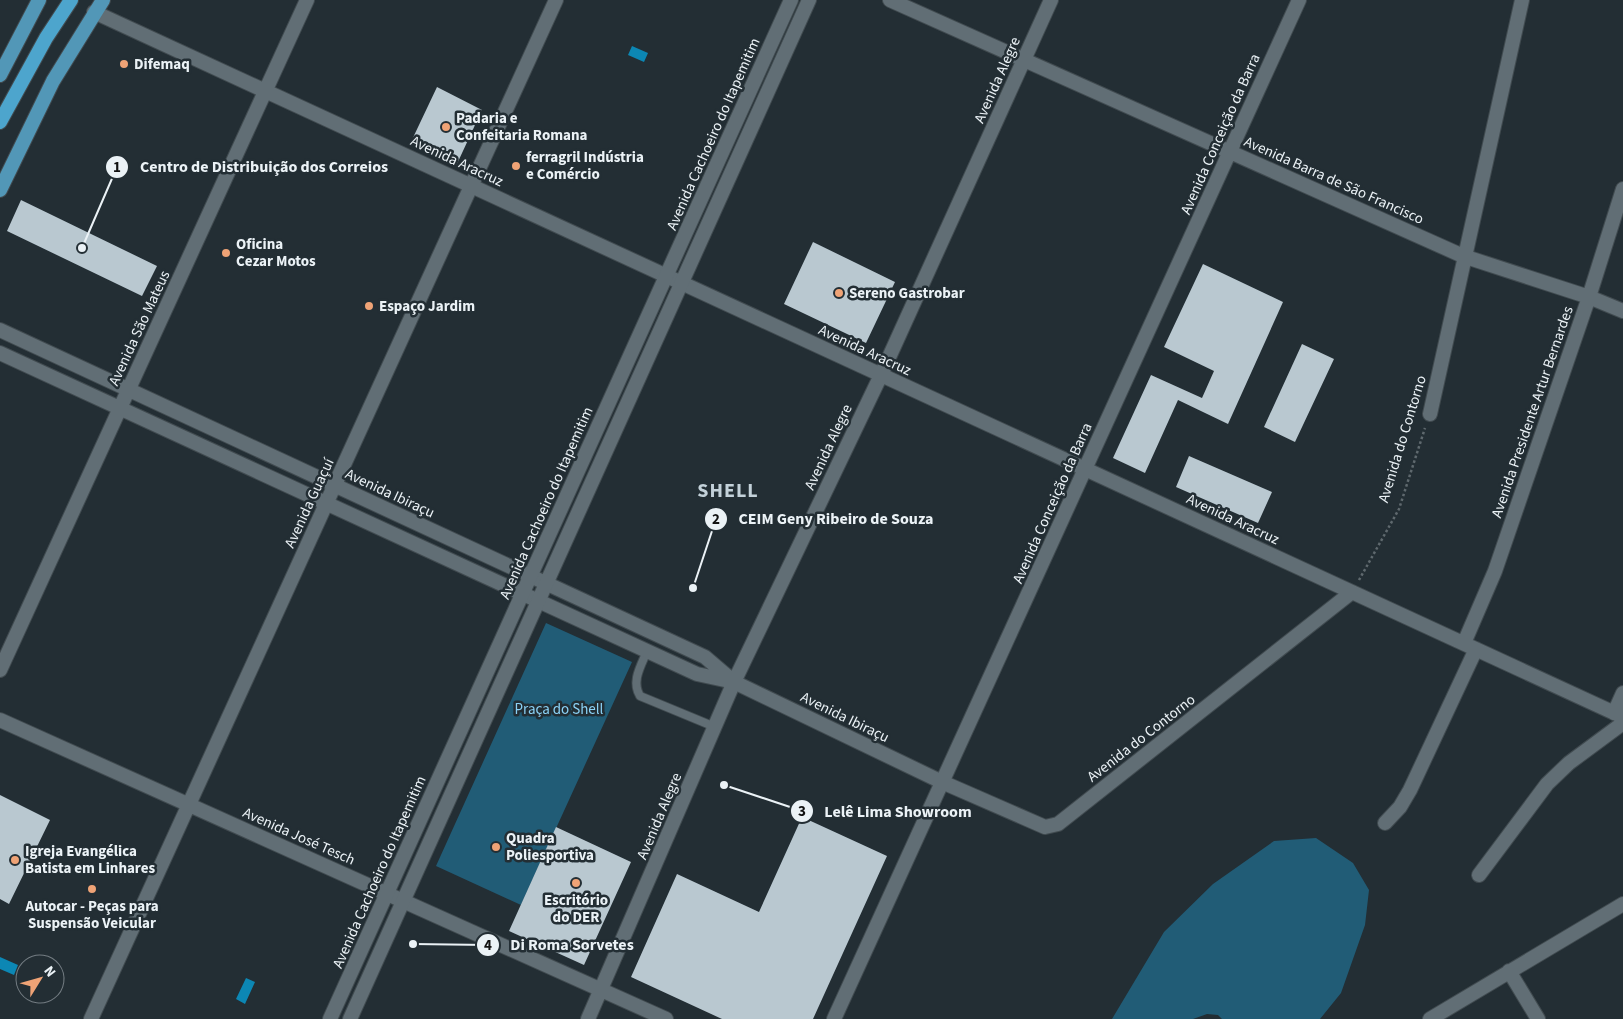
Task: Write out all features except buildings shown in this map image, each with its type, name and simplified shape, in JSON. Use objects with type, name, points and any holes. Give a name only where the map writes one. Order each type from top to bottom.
[{"type":"highway","points":[[0,122],[46,38],[71,0]]},
{"type":"main road","points":[[0,75],[39,0]]},
{"type":"main road","points":[[0,190],[53,82],[103,0]]},
{"type":"street","name":"Avenida São Mateus","points":[[0,670],[307,0]]},
{"type":"street","name":"Avenida Guaçuí","points":[[91,1019],[556,0]]},
{"type":"street","name":"Avenida Cachoeiro do Itapemitim","points":[[330,1019],[791,0]]},
{"type":"street","points":[[350,1019],[809,0]]},
{"type":"street","name":"Avenida Barra de São Francisco","points":[[890,0],[1463,256],[1589,297],[1623,311]]},
{"type":"street","name":"Avenida Alegre","points":[[588,1019],[734,682],[881,375],[1051,0]]},
{"type":"street","name":"Avenida Conceição da Barra","points":[[834,1019],[1298,0]]},
{"type":"street","name":"Avenida do Contorno","points":[[1430,414],[1463,256],[1522,0]]},
{"type":"street","name":"Avenida Aracruz","points":[[94,12],[1470,646],[1620,718]]},
{"type":"street","name":"Avenida Presidente Artur Bernardes","points":[[1385,823],[1400,807],[1410,790],[1470,646],[1589,297],[1623,188]]},
{"type":"street","name":"Avenida Ibiraçu","points":[[0,330],[705,657],[734,682]]},
{"type":"street","name":"Avenida Ibiraçu","points":[[0,353],[697,674],[734,682],[942,782],[1045,827],[1051,827]]},
{"type":"street","name":"Avenida do Contorno","points":[[1051,827],[1058,824],[1352,592]]},
{"type":"street","points":[[1479,875],[1547,784],[1620,718],[1623,692]]},
{"type":"street","name":"Avenida José Tesch","points":[[0,720],[666,1019]]},
{"type":"street","points":[[1430,1019],[1623,904]]},
{"type":"street","points":[[1509,971],[1538,1019]]},
{"type":"lane","points":[[647,651],[636,679],[635,688],[640,696],[715,727]]},
{"type":"path","name":"Avenida do Contorno","points":[[1352,592],[1399,509],[1430,414]]},
{"type":"green space","name":"Praça do Shell","points":[[546,623],[632,662],[521,905],[436,866]]},
{"type":"green space","points":[[1316,838],[1353,863],[1369,890],[1365,925],[1341,993],[1320,1019],[1222,1019],[1218,1015],[1207,1014],[1193,1019],[1112,1019],[1164,932],[1213,884],[1274,841]]},
{"type":"shaded area","points":[[632,46],[648,53],[644,62],[628,55]]},
{"type":"shaded area","points":[[0,957],[15,964],[14,975],[0,969]]},
{"type":"shaded area","points":[[246,978],[255,982],[245,1004],[236,999]]},
{"type":"place","name":"Difemaq","points":[[124,64]]},
{"type":"place","name":"Padaria e Confeitaria Romana","points":[[446,127]]},
{"type":"place","name":"ferragril Indústria e Comércio","points":[[516,166]]},
{"type":"place","name":"Centro de Distribuição dos Correios","points":[[82,248]]},
{"type":"place","name":"Oficina Cezar Motos","points":[[226,253]]},
{"type":"place","name":"Sereno Gastrobar","points":[[839,293]]},
{"type":"place","name":"Espaço Jardim","points":[[369,306]]},
{"type":"place","name":"CEIM Geny Ribeiro de Souza","points":[[693,588]]},
{"type":"place","name":"Lelê Lima Showroom","points":[[724,785]]},
{"type":"place","name":"Quadra Poliesportiva","points":[[496,847]]},
{"type":"place","name":"Igreja Evangélica Batista em Linhares","points":[[15,860]]},
{"type":"place","name":"Escritório do DER","points":[[576,883]]},
{"type":"place","name":"Autocar - Peças para Suspensão Veicular","points":[[92,889]]},
{"type":"place","name":"Di Roma Sorvetes","points":[[413,944]]},
{"type":"district","name":"SHELL","points":[[728,490]]}]
